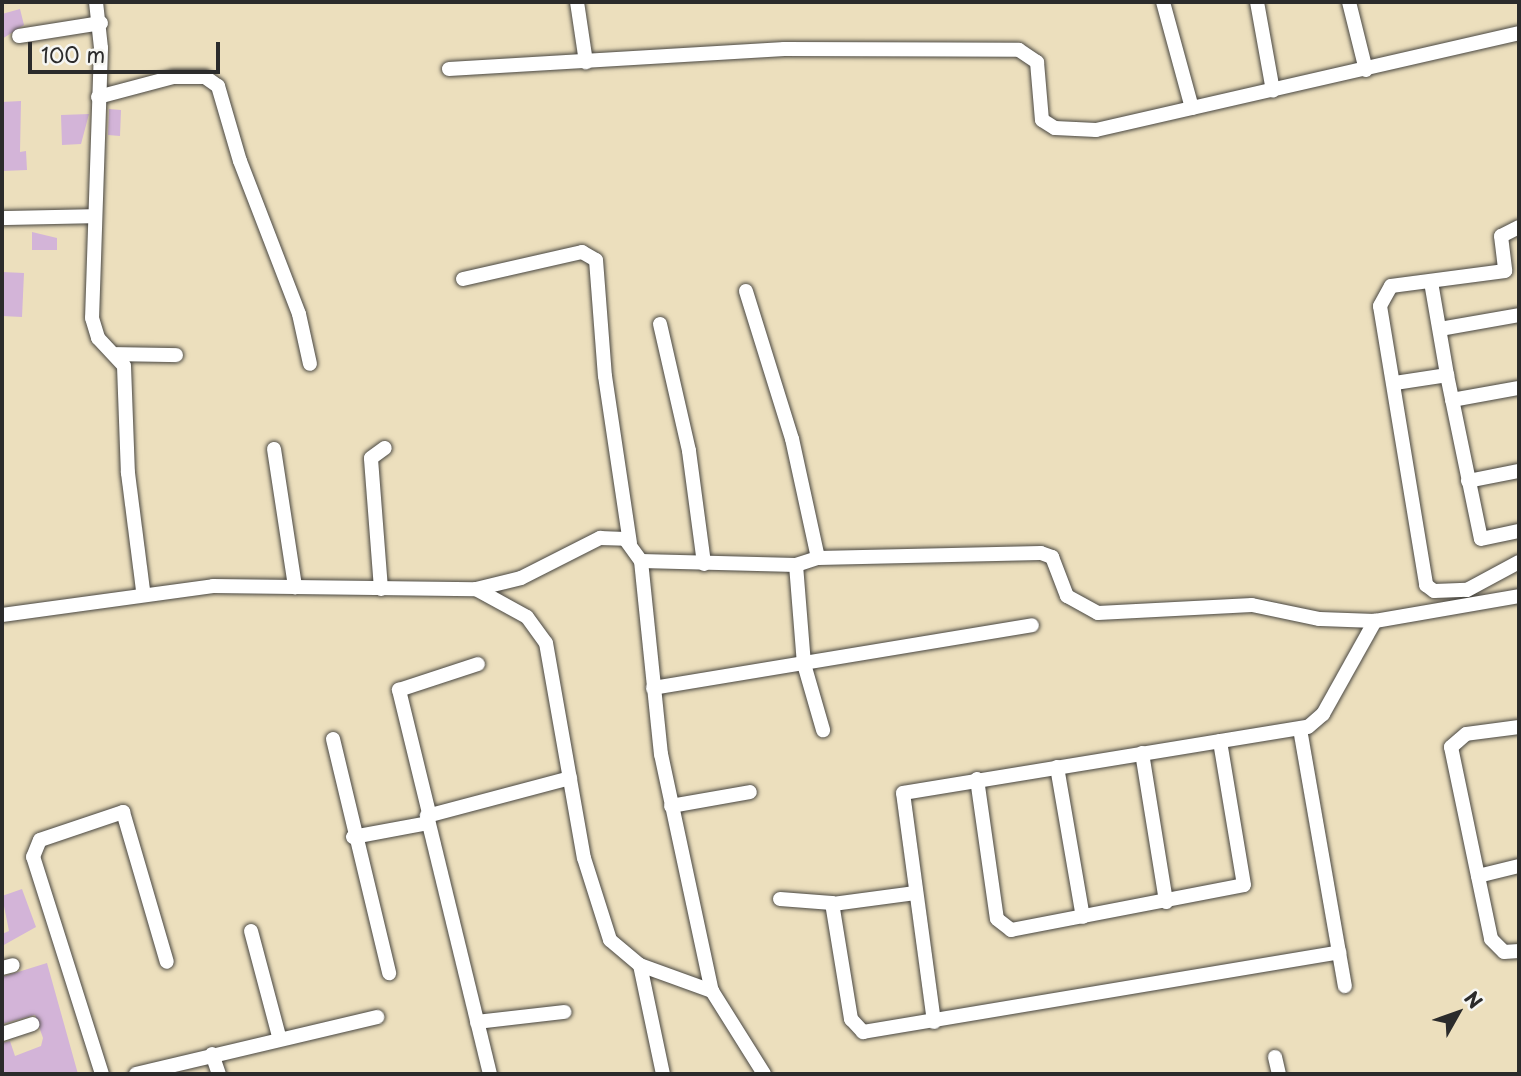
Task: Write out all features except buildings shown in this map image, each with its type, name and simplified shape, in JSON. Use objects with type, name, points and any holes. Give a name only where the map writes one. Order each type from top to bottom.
[{"type":"street","points":[[96,2],[101,23],[92,318],[98,338],[117,354],[124,366],[128,473],[143,590]]},
{"type":"street","points":[[577,2],[586,62]]},
{"type":"street","points":[[1163,2],[1192,108]]},
{"type":"street","points":[[1257,2],[1273,91]]},
{"type":"street","points":[[1349,2],[1366,70]]},
{"type":"street","points":[[19,36],[101,23]]},
{"type":"street","points":[[449,69],[784,49],[1019,50],[1037,62],[1041,116],[1055,128],[1096,130],[1519,33]]},
{"type":"street","points":[[98,97],[173,77],[205,77],[218,86],[240,162],[296,305],[310,363]]},
{"type":"street","points":[[2,218],[95,216]]},
{"type":"street","points":[[1519,227],[1501,236],[1512,270],[1391,286],[1381,294],[1426,585],[1434,591],[1466,590],[1519,562]]},
{"type":"street","points":[[463,279],[582,253],[596,260],[605,376],[630,542],[641,561],[653,688],[671,806],[712,992],[764,1074]]},
{"type":"street","points":[[1431,282],[1481,539],[1519,531]]},
{"type":"street","points":[[746,291],[792,439],[818,558]]},
{"type":"street","points":[[1440,329],[1519,315]]},
{"type":"street","points":[[660,324],[689,451],[704,564]]},
{"type":"street","points":[[117,354],[176,355]]},
{"type":"street","points":[[1395,383],[1447,375]]},
{"type":"street","points":[[1452,400],[1519,388]]},
{"type":"street","points":[[381,589],[371,458],[385,448]]},
{"type":"street","points":[[274,449],[295,587]]},
{"type":"street","points":[[1468,481],[1519,471]]},
{"type":"street","points":[[2,615],[143,590],[295,587],[475,589],[533,573],[600,538],[630,542]]},
{"type":"street","points":[[641,561],[796,565],[818,558],[1041,553],[1052,557],[1067,596],[1098,612],[1252,605],[1319,619],[1375,621],[1519,596]]},
{"type":"street","points":[[796,565],[804,664],[823,730]]},
{"type":"street","points":[[475,589],[540,632],[599,915],[610,940],[640,965],[712,992]]},
{"type":"street","points":[[934,1021],[903,793],[1056,766],[1300,729],[1323,715],[1375,621]]},
{"type":"street","points":[[653,688],[1032,625]]},
{"type":"street","points":[[478,664],[399,690],[491,1074]]},
{"type":"street","points":[[1519,727],[1452,742],[1491,939],[1504,952],[1519,951]]},
{"type":"street","points":[[1300,729],[1345,986]]},
{"type":"street","points":[[334,739],[353,837],[389,973]]},
{"type":"street","points":[[976,779],[1000,927],[1083,917],[1237,889],[1247,878],[1220,741]]},
{"type":"street","points":[[1142,753],[1166,902]]},
{"type":"street","points":[[1056,766],[1083,917]]},
{"type":"street","points":[[353,837],[570,778]]},
{"type":"street","points":[[671,806],[750,792]]},
{"type":"street","points":[[102,1074],[33,857],[40,840],[123,812],[166,962]]},
{"type":"street","points":[[1478,876],[1519,866]]},
{"type":"street","points":[[780,899],[833,904],[915,893]]},
{"type":"street","points":[[833,904],[856,1028],[934,1021],[1339,953]]},
{"type":"street","points":[[251,931],[279,1036]]},
{"type":"street","points":[[640,965],[663,1074]]},
{"type":"street","points":[[477,1022],[564,1012]]},
{"type":"street","points":[[136,1074],[279,1036],[377,1017]]},
{"type":"street","points":[[2,1034],[33,1024]]},
{"type":"street","points":[[212,1054],[219,1074]]},
{"type":"street","points":[[1275,1057],[1279,1074]]}]
